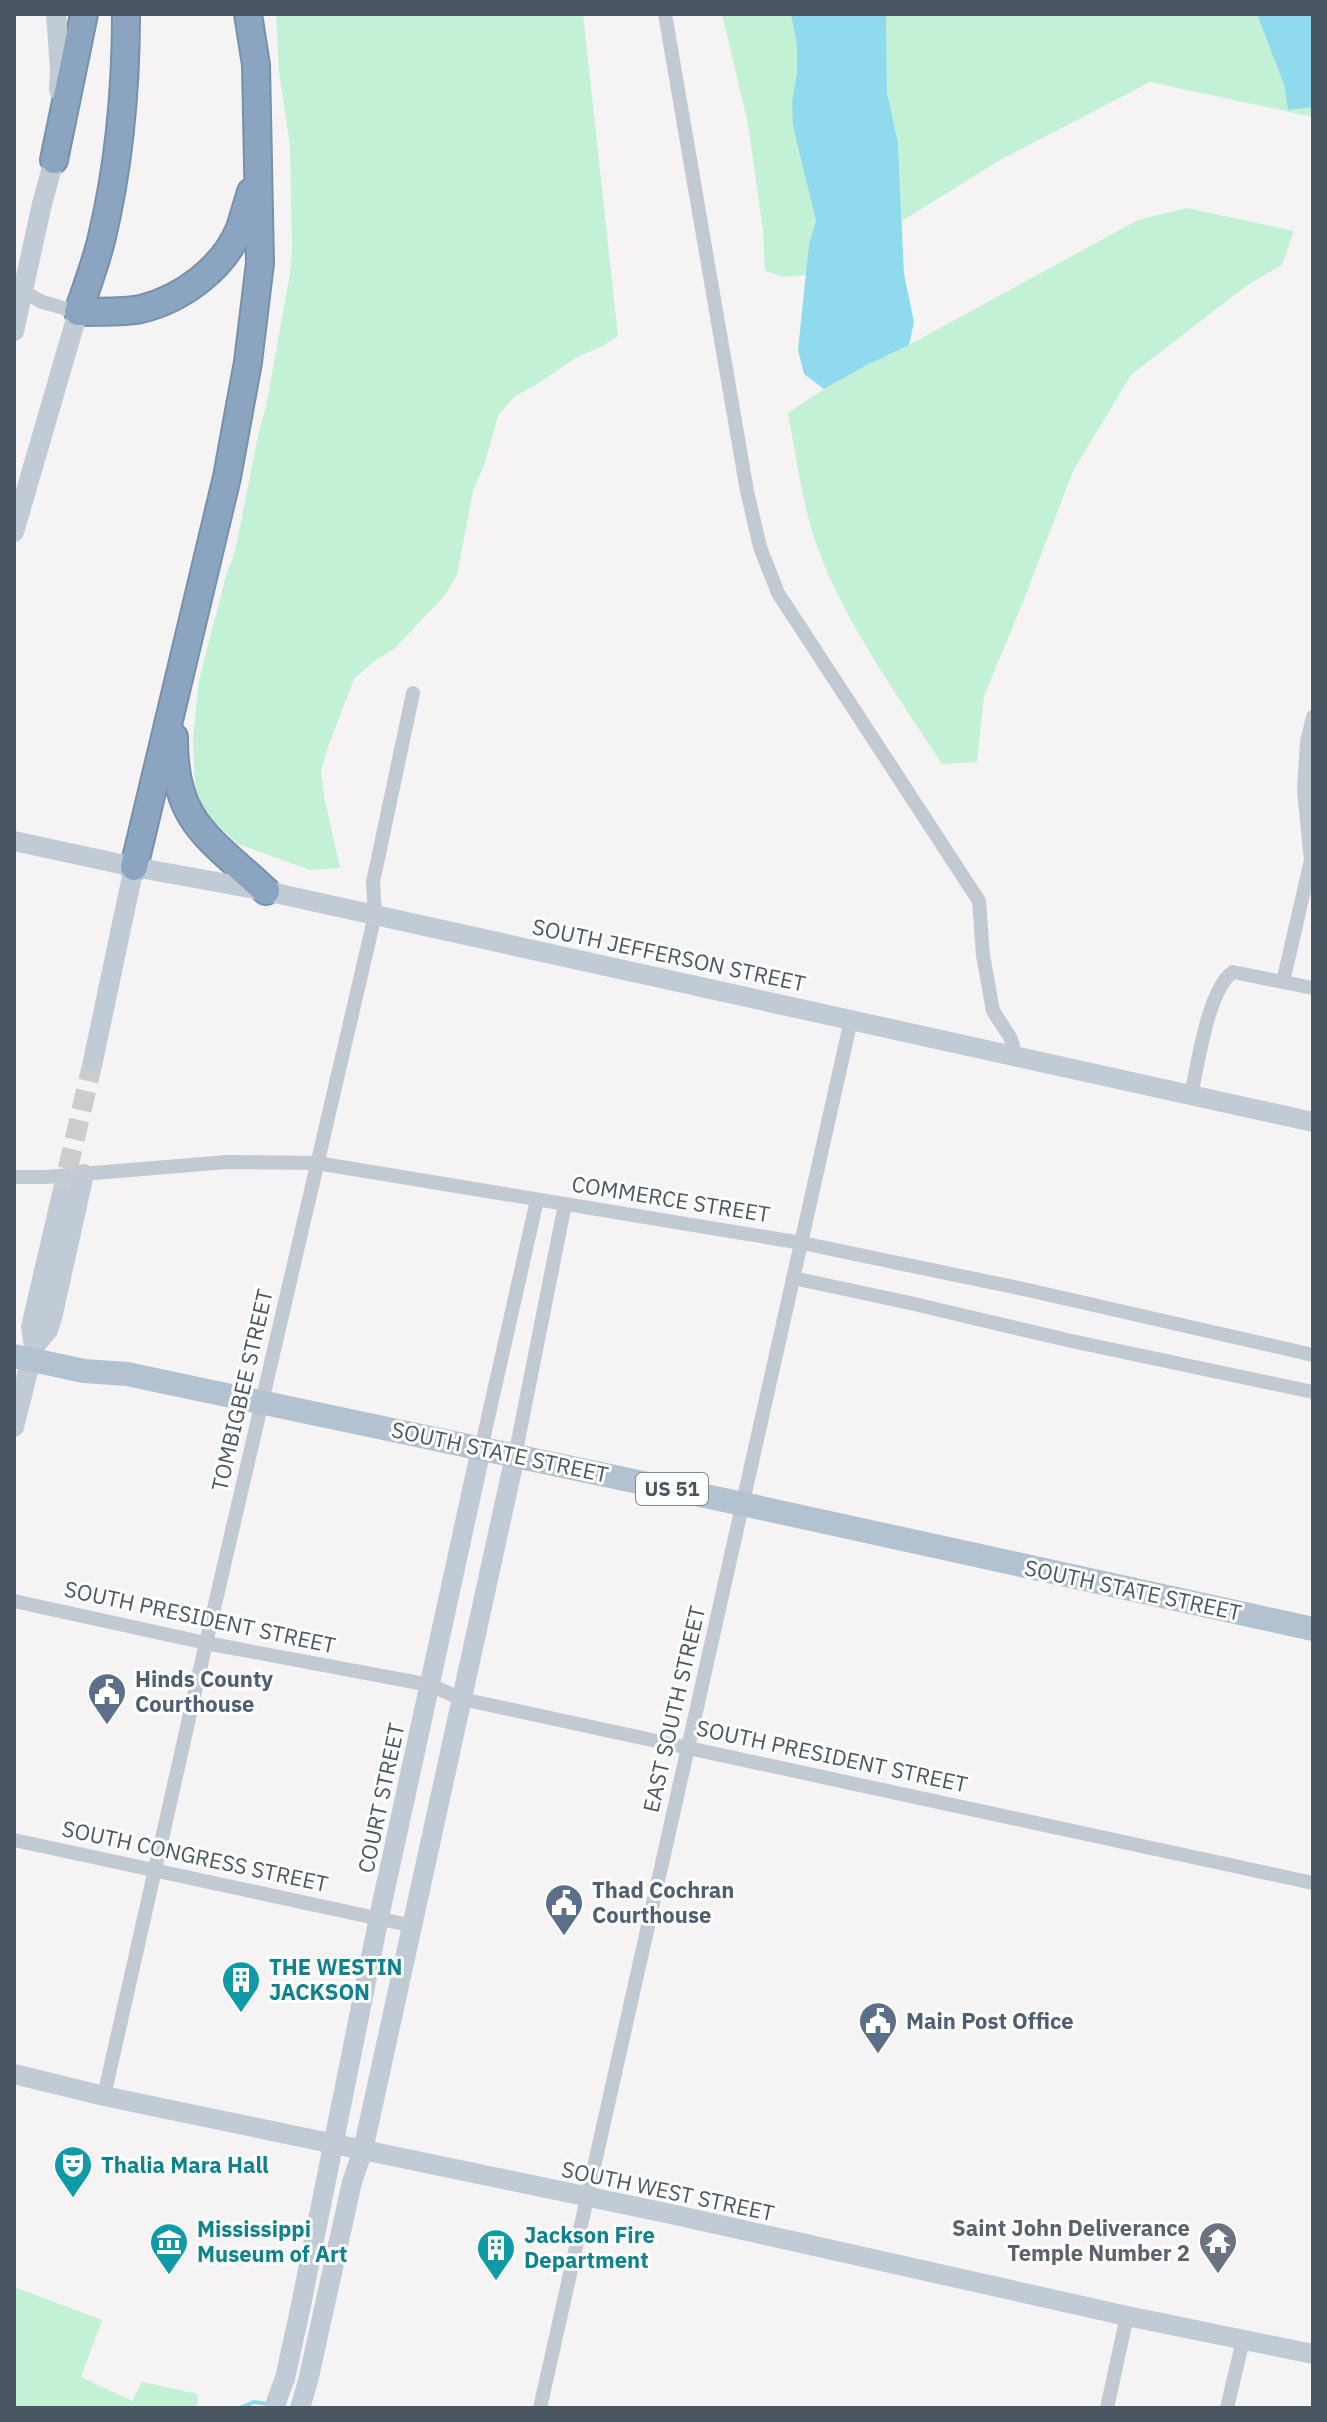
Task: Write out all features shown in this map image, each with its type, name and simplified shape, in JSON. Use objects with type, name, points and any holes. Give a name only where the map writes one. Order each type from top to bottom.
[{"type":"highway","points":[[54,160],[84,14]]},
{"type":"highway","points":[[126,14],[126,71],[115,177],[100,244],[78,312],[140,309],[171,298],[201,280],[239,231],[258,168]]},
{"type":"highway","points":[[134,867],[227,477],[248,362],[260,263],[256,65],[248,14]]},
{"type":"highway","points":[[175,695],[174,767],[183,803],[203,835],[266,891]]},
{"type":"main road","name":"SOUTH STATE STREET","points":[[26,1354],[84,1371],[127,1374],[261,1402],[1313,1629]]},
{"type":"street","points":[[14,331],[54,160],[60,69],[56,14]]},
{"type":"street","points":[[665,14],[744,476],[760,547],[778,593],[979,901],[983,955],[993,1011],[1010,1037],[1012,1056]]},
{"type":"street","points":[[14,287],[42,302],[78,312],[14,532]]},
{"type":"street","name":"TOMBIGBEE STREET","points":[[104,2096],[375,915],[373,882],[413,693]]},
{"type":"street","points":[[1283,982],[1311,860],[1304,790],[1307,742],[1313,717]]},
{"type":"street","name":"SOUTH JEFFERSON STREET","points":[[14,841],[266,891],[1313,1122]]},
{"type":"street","points":[[93,1061],[134,867]]},
{"type":"street","points":[[1191,1095],[1214,998],[1225,978],[1233,972],[1313,988]]},
{"type":"street","name":"EAST SOUTH STREET","points":[[540,2408],[851,1020]]},
{"type":"street","name":"COMMERCE STREET","points":[[14,1177],[227,1162],[317,1163],[802,1243],[1028,1290],[1313,1355]]},
{"type":"street","points":[[26,1354],[48,1330],[52,1318],[84,1174]]},
{"type":"street","points":[[14,1427],[31,1327],[61,1198]]},
{"type":"street","name":"COURT STREET","points":[[274,2408],[285,2378],[379,1917],[537,1200]]},
{"type":"street","points":[[300,2408],[352,2182],[363,2150],[413,1926],[515,1456],[565,1204]]},
{"type":"street","points":[[793,1278],[1313,1392]]},
{"type":"street","name":"SOUTH PRESIDENT STREET","points":[[14,1601],[206,1643],[430,1685],[462,1699],[1313,1883]]},
{"type":"street","name":"SOUTH CONGRESS STREET","points":[[14,1840],[413,1926]]},
{"type":"street","name":"SOUTH WEST STREET","points":[[14,2074],[104,2096],[671,2214],[1127,2316],[1313,2354]]},
{"type":"street","points":[[1107,2408],[1127,2316]]},
{"type":"street","points":[[1227,2408],[1243,2340]]},
{"type":"green space","points":[[276,14],[583,14],[618,336],[577,357],[514,397],[498,416],[473,491],[457,575],[445,595],[394,649],[354,679],[321,771],[340,868],[310,870],[238,844],[204,810],[195,787],[193,738],[199,680],[235,552],[290,274],[290,146],[279,71]]},
{"type":"green space","points":[[722,14],[791,14],[797,46],[797,73],[792,101],[816,221],[809,244],[806,275],[784,277],[765,271],[763,230],[748,124]]},
{"type":"green space","points":[[886,14],[1257,14],[1284,85],[1288,109],[1313,107],[1313,117],[1150,82],[1000,160],[902,221],[898,143],[887,92]]},
{"type":"green space","points":[[1187,208],[1294,231],[1282,265],[1246,286],[1131,375],[1073,471],[984,696],[977,762],[942,764],[868,650],[835,589],[807,514],[788,413],[867,365],[1138,220]]},
{"type":"green space","points":[[14,2287],[102,2320],[81,2377],[132,2401],[142,2382],[198,2394],[197,2408],[14,2408]]},
{"type":"water","points":[[791,14],[886,14],[887,92],[898,143],[904,274],[914,322],[909,345],[824,389],[804,374],[798,350],[809,244],[816,221],[793,126],[797,46]]},
{"type":"water","points":[[1257,14],[1313,14],[1313,107],[1288,110],[1284,85]]},
{"type":"waterway","points":[[240,2408],[254,2402],[268,2404]]},
{"type":"tunnel","points":[[61,1198],[93,1061]]},
{"type":"place","name":"Hinds County Courthouse","points":[[107,1726]]},
{"type":"place","name":"Thad Cochran Courthouse","points":[[564,1937]]},
{"type":"place","name":"THE WESTIN JACKSON","points":[[241,2014]]},
{"type":"place","name":"Main Post Office","points":[[878,2055]]},
{"type":"place","name":"Thalia Mara Hall","points":[[73,2199]]},
{"type":"place","name":"Saint John Deliverance Temple Number 2","points":[[1218,2275]]},
{"type":"place","name":"Mississippi Museum of Art","points":[[169,2276]]},
{"type":"place","name":"Jackson Fire Department","points":[[496,2282]]}]
